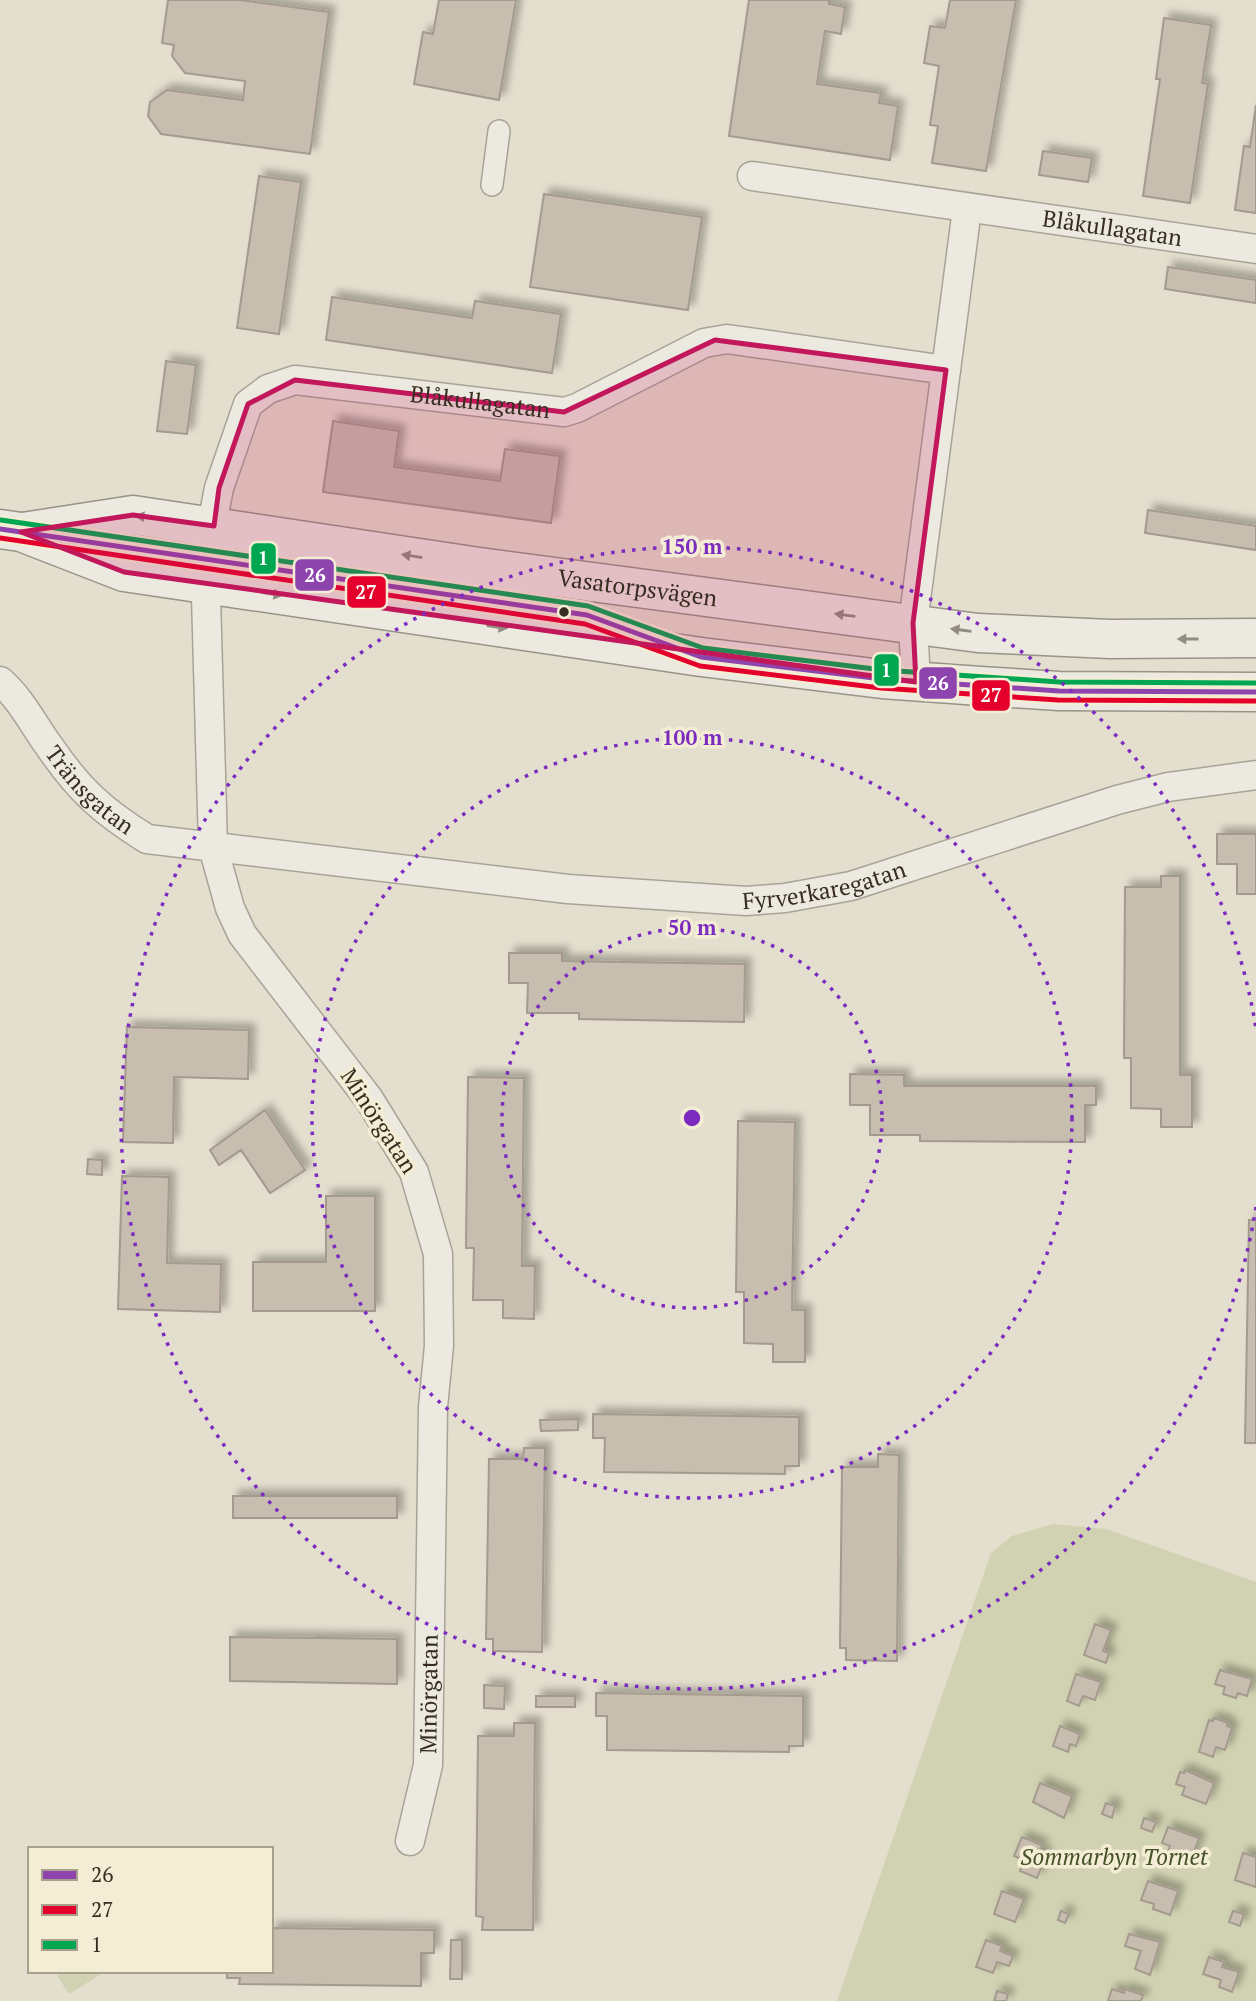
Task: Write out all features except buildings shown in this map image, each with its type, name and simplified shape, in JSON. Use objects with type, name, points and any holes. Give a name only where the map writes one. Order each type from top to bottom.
[{"type":"main road","name":"Vasatorpsvägen","points":[[11,530],[133,515],[208,556],[701,657],[916,682],[1059,691],[1256,692]]},
{"type":"main road","name":"Vasatorpsvägen","points":[[11,530],[124,572],[208,556],[479,567],[978,633],[1062,637],[1256,638]]},
{"type":"street","points":[[492,185],[499,131]]},
{"type":"street","name":"Blåkullagatan","points":[[752,176],[1256,249]]},
{"type":"street","points":[[916,682],[913,623],[967,209]]},
{"type":"street","name":"Blåkullagatan","points":[[208,556],[219,488],[248,404],[268,389],[295,380],[564,412],[704,343],[727,339],[946,370]]},
{"type":"street","name":"Minörgatan","points":[[208,556],[213,847],[230,908],[242,934],[369,1099],[414,1172],[438,1254],[439,1346],[433,1407],[428,1765],[410,1841]]},
{"type":"street","name":"Tränsgatan","points":[[0,681],[17,698],[50,748],[96,806],[147,839],[213,847]]},
{"type":"street","name":"Fyrverkaregatan","points":[[213,847],[568,888],[746,901],[785,898],[851,886],[1117,800],[1168,787],[1256,775]]},
{"type":"highlighted area","points":[[715,340],[946,370],[913,623],[916,682],[124,572],[21,532],[133,515],[214,526],[219,488],[248,404],[295,380],[564,412]]},
{"type":"green space","name":"Sommarbyn Tornet","points":[[1053,1524],[1106,1529],[1256,1582],[1256,2001],[837,2001],[991,1553],[1012,1536]]},
{"type":"green space","points":[[62,1973],[103,1973],[69,1994],[57,1976]]},
{"type":"transit line","name":"1","points":[[1,520],[588,606],[703,648],[883,670],[1059,682],[1256,683]]},
{"type":"transit line","name":"26","points":[[0,529],[587,615],[701,657],[882,679],[1059,691],[1256,692]]},
{"type":"transit line","name":"27","points":[[0,538],[585,624],[700,666],[881,688],[1058,700],[1256,701]]}]
